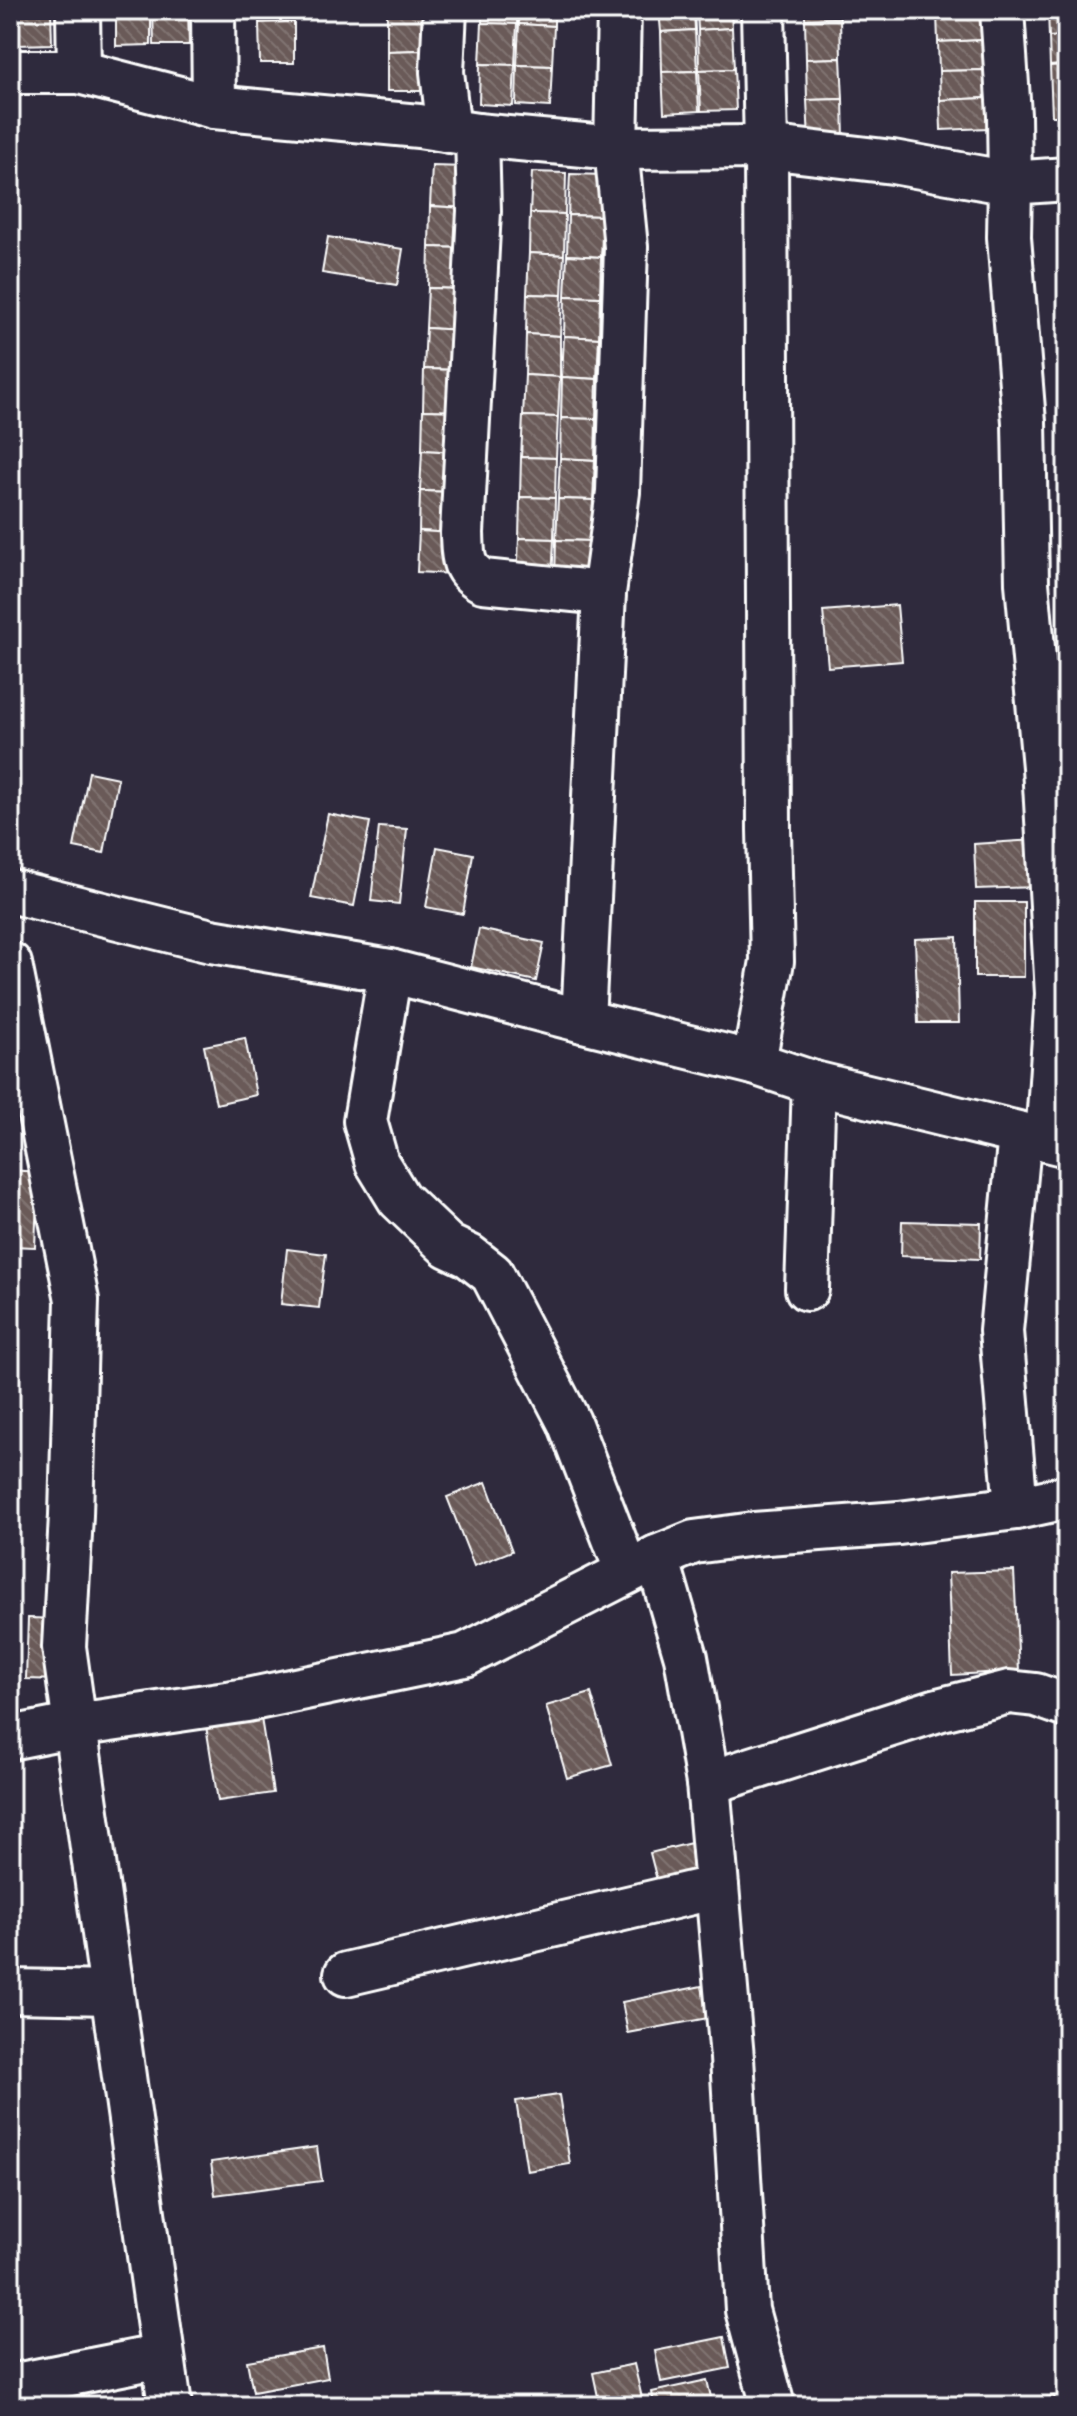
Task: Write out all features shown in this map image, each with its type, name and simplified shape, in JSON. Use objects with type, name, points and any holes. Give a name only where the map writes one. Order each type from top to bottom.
[{"type":"street","points":[[78,10],[79,72]]},
{"type":"street","points":[[213,10],[214,107]]},
{"type":"street","points":[[445,10],[442,72],[463,133],[479,211],[463,560],[471,574],[483,581],[604,593]]},
{"type":"street","points":[[583,1021],[604,593],[618,492],[625,262],[616,148],[619,10]]},
{"type":"street","points":[[754,1063],[772,961],[763,10]]},
{"type":"street","points":[[1002,10],[1009,115],[1009,237],[1024,422],[1027,583],[1044,767],[1057,994],[1045,1140],[1001,1331],[1016,1508]]},
{"type":"street","points":[[10,72],[79,72],[214,107],[463,133],[616,148],[766,147],[893,162],[1010,183],[1067,179]]},
{"type":"street","points":[[10,891],[211,941],[390,971],[483,993],[754,1063],[814,1083],[1045,1140]]},
{"type":"street","points":[[10,964],[24,1108],[77,1300],[64,1647],[170,2406]]},
{"type":"street","points":[[390,971],[365,1121],[377,1163],[399,1199],[448,1246],[469,1256],[492,1274],[686,1657],[708,1783],[732,2058],[747,2310],[773,2406]]},
{"type":"street","points":[[807,1289],[814,1083]]},
{"type":"street","points":[[10,1738],[247,1700],[465,1655],[694,1542],[754,1534],[899,1523],[1016,1508],[1067,1497]]},
{"type":"street","points":[[708,1783],[938,1710],[1009,1692],[1036,1695],[1067,1706]]},
{"type":"street","points":[[346,1974],[717,1887]]},
{"type":"street","points":[[10,1991],[112,1993]]},
{"type":"street","points":[[10,2386],[162,2356]]},
{"type":"building","points":[[16,10],[51,10],[52,44],[17,45]]},
{"type":"building","points":[[116,10],[151,10],[151,45],[116,46]]},
{"type":"building","points":[[153,10],[188,10],[189,45],[154,45]]},
{"type":"building","points":[[259,10],[294,10],[294,22],[259,23]]},
{"type":"building","points":[[387,10],[422,10],[421,50],[387,51]]},
{"type":"building","points":[[482,10],[517,10],[517,24],[482,23]]},
{"type":"building","points":[[519,10],[554,10],[554,26],[519,24]]},
{"type":"building","points":[[659,10],[694,10],[695,30],[661,32]]},
{"type":"building","points":[[697,10],[731,10],[732,28],[698,30]]},
{"type":"building","points":[[805,10],[839,10],[840,18],[805,19]]},
{"type":"building","points":[[937,10],[983,10],[983,11],[937,13]]},
{"type":"building","points":[[1048,10],[1067,10],[1067,36],[1049,37]]},
{"type":"building","points":[[983,11],[984,40],[938,42],[937,13]]},
{"type":"building","points":[[840,18],[841,58],[806,59],[805,19]]},
{"type":"building","points":[[294,22],[294,63],[260,63],[259,23]]},
{"type":"building","points":[[482,23],[517,24],[515,65],[480,64]]},
{"type":"building","points":[[519,24],[554,26],[552,66],[517,65]]},
{"type":"building","points":[[732,28],[734,69],[699,70],[698,30]]},
{"type":"building","points":[[695,30],[697,71],[662,72],[661,32]]},
{"type":"building","points":[[1067,36],[1067,65],[1050,66],[1049,37]]},
{"type":"building","points":[[984,40],[985,70],[939,71],[938,42]]},
{"type":"building","points":[[421,50],[422,91],[387,91],[387,51]]},
{"type":"building","points":[[841,58],[843,99],[807,100],[806,59]]},
{"type":"building","points":[[480,64],[515,65],[513,106],[479,104]]},
{"type":"building","points":[[517,65],[552,66],[550,107],[516,105]]},
{"type":"building","points":[[1067,65],[1067,116],[1052,116],[1050,66]]},
{"type":"building","points":[[734,69],[736,110],[701,111],[699,70]]},
{"type":"building","points":[[985,70],[987,98],[940,100],[939,71]]},
{"type":"building","points":[[697,71],[699,111],[664,113],[662,72]]},
{"type":"building","points":[[987,98],[988,128],[941,130],[940,100]]},
{"type":"building","points":[[843,99],[844,140],[809,141],[807,100]]},
{"type":"building","points":[[432,166],[466,167],[465,208],[430,206]]},
{"type":"building","points":[[532,172],[566,173],[565,214],[530,213]]},
{"type":"building","points":[[570,174],[605,175],[603,216],[568,215]]},
{"type":"building","points":[[430,206],[465,208],[464,248],[429,247]]},
{"type":"building","points":[[530,213],[565,214],[564,255],[529,253]]},
{"type":"building","points":[[568,215],[603,216],[601,257],[567,255]]},
{"type":"building","points":[[328,237],[403,249],[397,285],[322,273]]},
{"type":"building","points":[[429,247],[464,248],[462,289],[428,288]]},
{"type":"building","points":[[529,253],[564,255],[562,295],[527,294]]},
{"type":"building","points":[[567,255],[601,257],[600,297],[565,296]]},
{"type":"building","points":[[428,288],[462,289],[461,330],[426,328]]},
{"type":"building","points":[[527,294],[562,295],[560,336],[526,334]]},
{"type":"building","points":[[565,296],[600,297],[599,338],[564,336]]},
{"type":"building","points":[[426,328],[461,330],[459,370],[424,369]]},
{"type":"building","points":[[526,334],[560,336],[560,377],[525,375]]},
{"type":"building","points":[[564,336],[599,338],[597,379],[562,377]]},
{"type":"building","points":[[424,369],[459,370],[458,411],[423,410]]},
{"type":"building","points":[[525,375],[560,377],[558,417],[523,416]]},
{"type":"building","points":[[562,377],[597,379],[596,419],[561,418]]},
{"type":"building","points":[[423,410],[458,411],[456,452],[422,450]]},
{"type":"building","points":[[523,416],[558,417],[556,458],[521,457]]},
{"type":"building","points":[[561,418],[596,419],[595,460],[560,458]]},
{"type":"building","points":[[422,450],[456,452],[455,492],[420,491]]},
{"type":"building","points":[[521,457],[556,458],[555,498],[520,497]]},
{"type":"building","points":[[560,458],[595,460],[593,500],[558,499]]},
{"type":"building","points":[[420,491],[455,492],[453,533],[419,531]]},
{"type":"building","points":[[520,497],[555,498],[554,539],[519,538]]},
{"type":"building","points":[[558,499],[593,500],[591,541],[556,540]]},
{"type":"building","points":[[419,531],[453,533],[452,574],[417,572]]},
{"type":"building","points":[[519,538],[554,539],[552,580],[517,579]]},
{"type":"building","points":[[556,540],[591,541],[590,582],[555,580]]},
{"type":"building","points":[[897,605],[902,661],[828,667],[823,611]]},
{"type":"building","points":[[89,772],[118,778],[104,853],[74,847]]},
{"type":"building","points":[[328,814],[370,822],[354,906],[311,898]]},
{"type":"building","points":[[379,827],[407,829],[399,904],[371,901]]},
{"type":"building","points":[[1036,840],[1038,887],[976,889],[974,844]]},
{"type":"building","points":[[437,847],[473,854],[463,914],[426,907]]},
{"type":"building","points":[[975,902],[1024,902],[1024,977],[975,977]]},
{"type":"building","points":[[479,929],[544,943],[536,981],[471,967]]},
{"type":"building","points":[[957,937],[959,1023],[918,1023],[915,939]]},
{"type":"building","points":[[245,1038],[256,1095],[216,1104],[204,1046]]},
{"type":"building","points":[[10,1170],[38,1172],[35,1247],[10,1246]]},
{"type":"building","points":[[902,1221],[981,1223],[980,1259],[901,1256]]},
{"type":"building","points":[[287,1249],[326,1254],[319,1308],[281,1304]]},
{"type":"building","points":[[486,1482],[512,1551],[474,1566],[447,1497]]},
{"type":"building","points":[[1014,1571],[1019,1671],[952,1675],[948,1573]]},
{"type":"building","points":[[28,1618],[62,1619],[60,1680],[26,1679]]},
{"type":"building","points":[[591,1693],[612,1765],[567,1778],[546,1706]]},
{"type":"building","points":[[261,1718],[273,1793],[218,1801],[206,1726]]},
{"type":"building","points":[[691,1843],[700,1877],[659,1888],[650,1853]]},
{"type":"building","points":[[702,1986],[708,2018],[628,2033],[622,2002]]},
{"type":"building","points":[[559,2095],[570,2164],[527,2171],[516,2101]]},
{"type":"building","points":[[317,2147],[322,2181],[215,2195],[211,2162]]},
{"type":"building","points":[[724,2337],[730,2368],[661,2382],[655,2351]]},
{"type":"building","points":[[323,2348],[328,2378],[253,2392],[247,2361]]},
{"type":"building","points":[[634,2364],[642,2398],[600,2406],[593,2373]]},
{"type":"building","points":[[707,2380],[713,2406],[654,2406],[652,2392]]},
{"type":"building","points":[[1054,2396],[1057,2406],[1011,2406],[1011,2405]]}]
